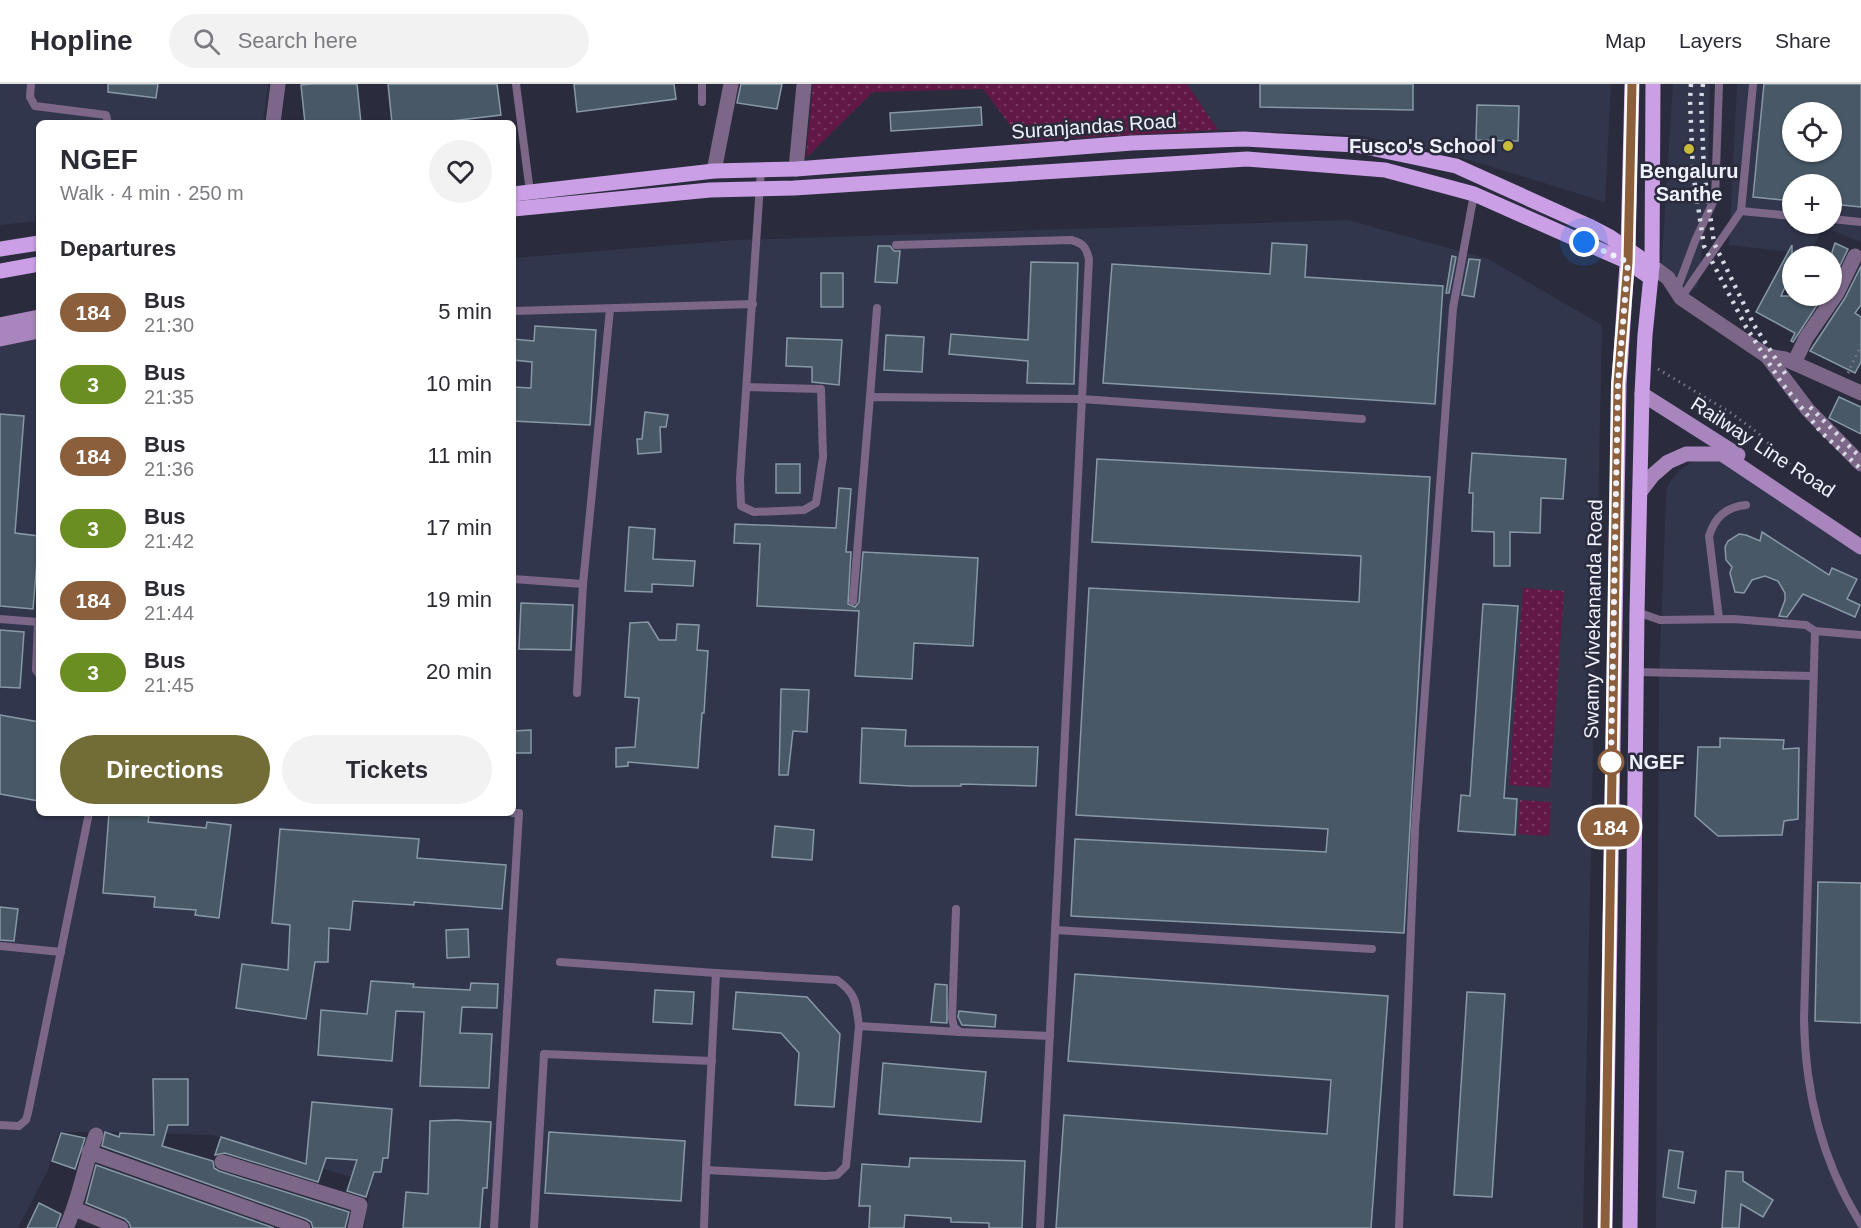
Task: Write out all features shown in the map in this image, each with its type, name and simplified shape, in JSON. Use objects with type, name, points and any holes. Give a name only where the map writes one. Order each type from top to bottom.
[{"type":"main road","name":"Swamy Vivekananda Road","points":[[1605,1228],[1618,384],[1628,256],[1632,84]]},
{"type":"main road","points":[[1630,1228],[1637,612],[1642,394],[1652,272],[1653,84]]},
{"type":"main road","name":"Suranjandas Road","points":[[516,194],[714,171],[796,170],[1132,143],[1244,139],[1356,145],[1456,166],[1589,226],[1652,272]]},
{"type":"main road","name":"Suranjandas Road","points":[[516,209],[710,190],[816,186],[1247,159],[1385,170],[1474,194],[1628,256]]},
{"type":"main road","points":[[0,249],[36,243]]},
{"type":"main road","points":[[0,271],[36,265]]},
{"type":"main road","points":[[0,325],[36,318]]},
{"type":"main road","points":[[0,339],[36,332]]},
{"type":"main road","name":"Railway Line Road","points":[[1642,394],[1861,535]]},
{"type":"main road","points":[[1640,492],[1653,475],[1668,462],[1686,454],[1722,454],[1861,547]]},
{"type":"street","points":[[273,120],[278,84]]},
{"type":"street","points":[[714,171],[731,84]]},
{"type":"street","points":[[796,170],[804,84]]},
{"type":"street","points":[[1794,363],[1806,338],[1837,293],[1855,256]]},
{"type":"street","points":[[1652,272],[1668,291],[1678,295],[1767,356],[1808,410],[1861,464]]},
{"type":"street","points":[[1767,356],[1785,359],[1861,393]]},
{"type":"street","points":[[66,1228],[75,1209],[89,1152],[96,1135]]},
{"type":"street","points":[[89,1152],[303,1228]]},
{"type":"street","points":[[222,1162],[360,1205],[355,1228]]},
{"type":"street","points":[[75,1209],[121,1228]]},
{"type":"lane","points":[[31,84],[30,97],[35,106],[106,115],[107,120]]},
{"type":"lane","points":[[516,84],[530,192]]},
{"type":"lane","points":[[702,84],[702,102]]},
{"type":"lane","points":[[1678,295],[1695,241],[1715,198],[1719,84]]},
{"type":"lane","points":[[1678,295],[1741,211],[1753,84]]},
{"type":"lane","points":[[747,387],[821,389],[823,457],[816,503],[804,510],[754,512],[741,506],[740,479],[761,170]]},
{"type":"lane","points":[[1399,1228],[1415,829],[1452,320],[1466,227],[1474,194]]},
{"type":"lane","points":[[1741,211],[1782,215]]},
{"type":"lane","points":[[1842,220],[1861,222]]},
{"type":"lane","points":[[896,245],[1071,240],[1086,247],[1089,259],[1041,1228]]},
{"type":"lane","points":[[516,311],[753,304]]},
{"type":"lane","points":[[853,601],[877,308]]},
{"type":"lane","points":[[577,693],[583,584],[610,309]]},
{"type":"lane","points":[[870,397],[1082,399],[1362,419]]},
{"type":"lane","points":[[1719,619],[1709,536],[1720,514],[1736,506],[1746,505]]},
{"type":"lane","points":[[516,579],[583,584]]},
{"type":"lane","points":[[1637,612],[1660,620],[1719,619],[1806,625],[1815,631],[1861,635]]},
{"type":"lane","points":[[0,619],[36,622]]},
{"type":"lane","points":[[1815,631],[1804,1056],[1812,1107],[1830,1162],[1861,1224]]},
{"type":"lane","points":[[1637,672],[1813,676]]},
{"type":"lane","points":[[494,1228],[519,813],[516,813]]},
{"type":"lane","points":[[0,1125],[19,1126],[26,1120],[88,816]]},
{"type":"lane","points":[[956,909],[952,1018],[954,1027],[960,1032]]},
{"type":"lane","points":[[1055,930],[1372,949]]},
{"type":"lane","points":[[0,946],[61,952]]},
{"type":"lane","points":[[560,962],[837,980],[848,988],[855,998],[859,1026],[846,1166],[837,1175],[825,1176],[706,1170]]},
{"type":"lane","points":[[704,1228],[716,973]]},
{"type":"lane","points":[[859,1026],[1050,1036]]},
{"type":"lane","points":[[534,1228],[544,1054],[712,1061]]},
{"type":"path","points":[[1842,385],[1861,345]]},
{"type":"path","points":[[1644,361],[1731,413],[1758,433],[1802,476]]},
{"type":"shaded area","points":[[0,84],[268,84],[263,120],[36,120],[36,221],[0,225]]},
{"type":"shaded area","points":[[813,84],[1187,84],[1218,130],[1022,141],[983,89],[873,92],[806,158]]},
{"type":"shaded area","name":"Fusco's School","points":[[1187,84],[1611,84],[1605,202],[1460,157],[1358,135],[1218,130]]},
{"type":"shaded area","name":"Bengaluru Santhe","points":[[1673,84],[1710,84],[1707,214],[1697,289],[1661,273]]},
{"type":"shaded area","points":[[1737,84],[1861,84],[1861,242],[1841,234],[1842,174],[1782,174],[1782,234],[1820,234],[1813,246],[1782,246],[1782,251],[1729,245]]},
{"type":"shaded area","points":[[1348,220],[1488,259],[1602,325],[1583,1228],[364,1228],[371,1183],[213,1135],[59,1132],[48,1170],[18,1228],[0,1228],[0,346],[36,339],[36,816],[516,816],[516,258],[736,240]]},
{"type":"shaded area","points":[[1711,458],[1727,462],[1861,551],[1861,1228],[1656,1228],[1659,679],[1666,499],[1667,486],[1679,471],[1691,463]]},
{"type":"shaded area","points":[[1523,588],[1564,591],[1550,788],[1509,785]]},
{"type":"shaded area","points":[[1520,800],[1551,802],[1549,836],[1518,834]]},
{"type":"building","points":[[108,84],[158,84],[156,98],[108,92]]},
{"type":"building","points":[[357,84],[361,120],[305,120],[301,85]]},
{"type":"building","points":[[388,84],[497,84],[501,115],[459,120],[392,120]]},
{"type":"building","points":[[574,84],[674,84],[676,99],[577,112]]},
{"type":"building","points":[[741,84],[782,84],[777,109],[737,103]]},
{"type":"building","points":[[1260,84],[1413,84],[1413,110],[1260,107]]},
{"type":"building","points":[[1764,84],[1861,84],[1861,207],[1842,205],[1842,174],[1782,174],[1782,200],[1753,197]]},
{"type":"building","points":[[1477,105],[1519,106],[1518,141],[1476,140]]},
{"type":"building","points":[[981,107],[982,125],[891,131],[890,113]]},
{"type":"building","points":[[1272,243],[1307,245],[1305,277],[1443,286],[1435,404],[1103,383],[1112,264],[1270,274]]},
{"type":"building","points":[[878,246],[890,246],[894,251],[900,251],[897,283],[875,282]]},
{"type":"building","points":[[1842,246],[1848,249],[1842,261]]},
{"type":"building","points":[[1452,256],[1456,257],[1449,293],[1446,293]]},
{"type":"building","points":[[1469,259],[1480,260],[1474,297],[1462,295]]},
{"type":"building","points":[[1031,262],[1078,263],[1074,384],[1027,383],[1028,361],[949,354],[951,334],[1028,340]]},
{"type":"building","points":[[1782,264],[1782,306],[1816,306],[1793,342],[1791,341],[1795,333],[1756,312]]},
{"type":"building","points":[[1861,266],[1861,305],[1855,313],[1861,317],[1861,362],[1855,373],[1810,351],[1840,306],[1842,306]]},
{"type":"building","points":[[821,273],[843,273],[843,307],[821,307]]},
{"type":"building","points":[[535,326],[596,330],[590,425],[516,421],[516,387],[531,388],[532,362],[516,360],[516,339],[534,341]]},
{"type":"building","points":[[886,335],[924,337],[922,372],[884,370]]},
{"type":"building","points":[[787,338],[842,340],[839,385],[812,382],[812,367],[786,366]]},
{"type":"building","points":[[1839,397],[1861,407],[1861,434],[1829,418]]},
{"type":"building","points":[[645,412],[668,415],[666,427],[660,427],[661,452],[638,454],[637,439],[642,439]]},
{"type":"building","points":[[0,414],[24,416],[15,533],[36,536],[36,572],[33,609],[0,606]]},
{"type":"building","points":[[1472,453],[1566,459],[1563,499],[1541,498],[1540,533],[1510,532],[1510,566],[1494,566],[1494,532],[1472,531],[1473,493],[1469,493]]},
{"type":"building","points":[[1097,459],[1430,477],[1404,933],[1071,916],[1075,839],[1326,852],[1328,829],[1076,815],[1089,588],[1359,602],[1361,556],[1092,542]]},
{"type":"building","points":[[776,464],[800,464],[800,493],[776,493]]},
{"type":"building","points":[[839,488],[851,489],[846,552],[851,552],[848,604],[855,607],[859,602],[863,552],[978,558],[973,646],[914,643],[912,679],[855,676],[859,611],[757,606],[760,544],[734,543],[735,524],[836,528]]},
{"type":"building","points":[[629,527],[655,529],[653,559],[695,561],[693,586],[652,584],[652,592],[625,591]]},
{"type":"building","points":[[1762,532],[1829,575],[1832,568],[1857,579],[1847,599],[1860,605],[1855,617],[1803,594],[1787,617],[1779,616],[1785,593],[1778,581],[1765,576],[1752,580],[1744,593],[1735,592],[1730,573],[1732,567],[1726,560],[1725,547],[1728,541],[1739,534],[1760,541]]},
{"type":"building","points":[[521,603],[573,605],[571,650],[519,649]]},
{"type":"building","points":[[1483,604],[1518,606],[1504,798],[1517,799],[1515,835],[1458,831],[1461,795],[1470,796]]},
{"type":"building","points":[[648,622],[659,640],[676,640],[677,624],[699,625],[697,650],[708,651],[698,768],[628,762],[628,766],[616,767],[616,748],[635,747],[639,698],[625,697],[630,623]]},
{"type":"building","points":[[0,630],[24,632],[20,688],[0,687]]},
{"type":"building","points":[[781,689],[809,690],[807,732],[793,731],[788,775],[779,775]]},
{"type":"building","points":[[0,715],[36,721],[36,800],[0,794]]},
{"type":"building","points":[[862,728],[906,730],[905,746],[1038,747],[1036,786],[961,784],[961,786],[910,786],[860,783]]},
{"type":"building","points":[[531,730],[531,753],[516,753],[516,731]]},
{"type":"building","points":[[1720,738],[1784,740],[1783,749],[1799,748],[1798,819],[1784,821],[1782,835],[1718,836],[1695,816],[1698,747],[1720,747]]},
{"type":"building","points":[[109,816],[149,816],[148,822],[206,828],[207,822],[231,825],[219,918],[195,915],[196,910],[154,907],[155,897],[103,893]]},
{"type":"building","points":[[775,826],[814,830],[812,860],[772,857]]},
{"type":"building","points":[[280,829],[419,839],[417,858],[506,865],[502,909],[414,902],[414,905],[353,901],[350,930],[329,928],[328,962],[315,962],[306,1019],[236,1008],[242,964],[288,970],[290,925],[272,923]]},
{"type":"building","points":[[1818,882],[1861,883],[1861,1023],[1815,1021]]},
{"type":"building","points":[[0,907],[18,909],[14,941],[0,940]]},
{"type":"building","points":[[468,929],[469,957],[447,958],[446,930]]},
{"type":"building","points":[[1075,974],[1388,996],[1371,1228],[1056,1228],[1064,1115],[1327,1134],[1331,1080],[1068,1061]]},
{"type":"building","points":[[371,981],[414,984],[413,987],[470,990],[471,983],[498,984],[497,1008],[462,1007],[460,1033],[492,1034],[489,1088],[420,1086],[424,1012],[396,1011],[392,1061],[318,1055],[321,1010],[367,1014]]},
{"type":"building","points":[[935,984],[947,985],[947,1023],[931,1022]]},
{"type":"building","points":[[655,990],[694,992],[692,1024],[653,1022]]},
{"type":"building","points":[[736,992],[807,997],[840,1034],[834,1107],[795,1105],[799,1053],[781,1033],[733,1029]]},
{"type":"building","points":[[1467,992],[1505,994],[1492,1197],[1454,1195]]},
{"type":"building","points":[[959,1011],[996,1015],[995,1027],[962,1025],[958,1017]]},
{"type":"building","points":[[883,1063],[986,1072],[981,1122],[879,1114]]},
{"type":"building","points":[[153,1079],[188,1079],[188,1125],[168,1125],[162,1146],[213,1161],[214,1168],[219,1171],[349,1212],[345,1228],[313,1228],[311,1222],[306,1219],[102,1146],[105,1132],[119,1137],[120,1133],[154,1135]]},
{"type":"building","points":[[312,1102],[392,1109],[388,1158],[383,1158],[381,1172],[374,1172],[366,1197],[347,1191],[357,1160],[326,1158],[318,1182],[225,1153],[215,1155],[221,1137],[306,1164]]},
{"type":"building","points":[[430,1121],[491,1122],[487,1188],[483,1188],[480,1228],[403,1228],[406,1192],[428,1194]]},
{"type":"building","points":[[549,1132],[685,1141],[681,1201],[545,1193]]},
{"type":"building","points":[[61,1133],[85,1138],[75,1169],[52,1161]]},
{"type":"building","points":[[1669,1150],[1683,1152],[1678,1188],[1696,1191],[1694,1203],[1663,1197]]},
{"type":"building","points":[[910,1158],[1025,1161],[1022,1228],[989,1228],[989,1223],[951,1222],[951,1218],[905,1215],[904,1228],[869,1228],[870,1206],[859,1206],[862,1164],[909,1167]]},
{"type":"building","points":[[96,1165],[274,1228],[131,1228],[125,1219],[86,1203]]},
{"type":"building","points":[[1726,1171],[1743,1172],[1743,1181],[1773,1200],[1763,1217],[1741,1204],[1739,1228],[1722,1228]]},
{"type":"building","points":[[39,1203],[61,1214],[56,1228],[27,1228]]},
{"type":"railway","points":[[1691,84],[1693,172],[1704,246],[1746,327],[1781,382],[1821,432],[1861,469]]},
{"type":"railway","points":[[1703,84],[1701,100],[1704,171],[1714,243],[1754,325],[1788,378]]},
{"type":"railway","points":[[1810,407],[1861,458]]},
{"type":"bus line","name":"184","points":[[1605,1228],[1618,384],[1628,262],[1632,84]]},
{"type":"place","name":"Fusco's School","points":[[1508,146]]},
{"type":"place","name":"Bengaluru Santhe","points":[[1689,149]]},
{"type":"place","name":"NGEF","points":[[1611,762]]},
{"type":"route","points":[[1584,242],[1628,262],[1618,384],[1611,762]]}]
